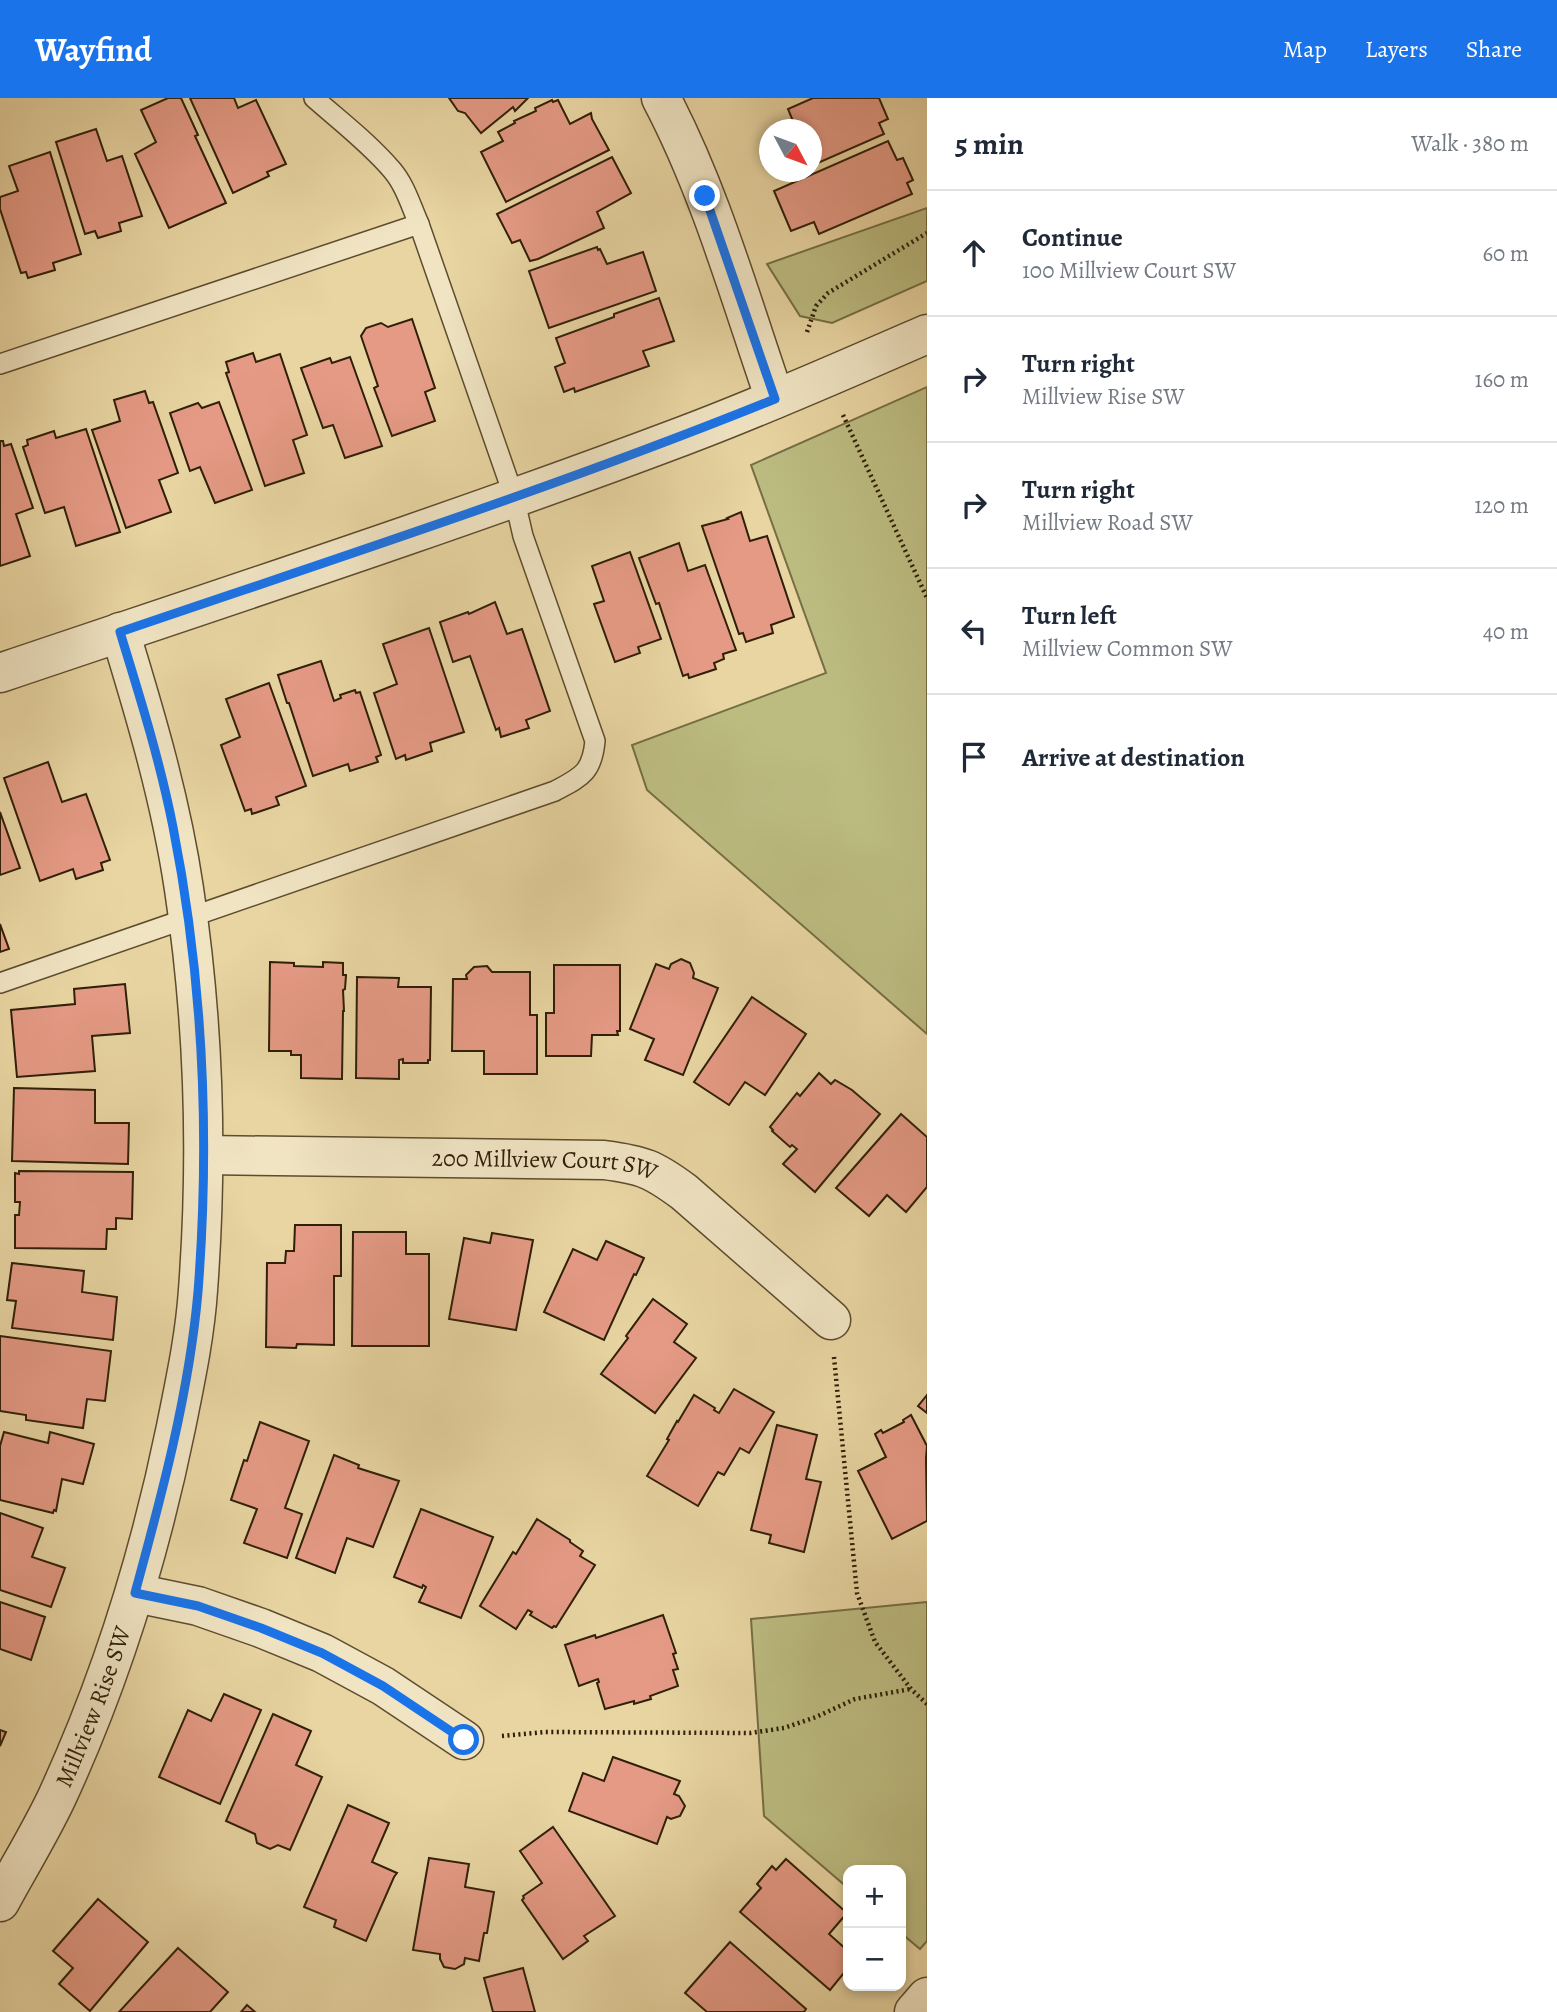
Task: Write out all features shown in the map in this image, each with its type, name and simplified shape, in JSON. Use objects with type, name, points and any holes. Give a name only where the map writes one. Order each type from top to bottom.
[{"type":"street","points":[[661,98],[678,130],[705,196],[775,399]]},
{"type":"street","points":[[0,673],[685,436],[927,334]]},
{"type":"street","name":"Millview Rise SW","points":[[0,1902],[56,1800],[86,1732],[135,1593],[164,1485],[188,1365],[198,1293],[204,1155],[202,1048],[188,918],[173,824],[153,740],[120,632]]},
{"type":"street","name":"200 Millview Court SW","points":[[204,1155],[591,1160],[635,1164],[658,1174],[684,1192],[831,1320]]},
{"type":"street","points":[[135,1593],[198,1606],[322,1653],[383,1686],[464,1740]]},
{"type":"street","points":[[914,2012],[927,1997]]},
{"type":"lane","points":[[0,983],[555,791],[575,780],[588,768],[593,757],[595,741],[523,536],[514,497],[404,188],[392,170],[314,98]]},
{"type":"lane","points":[[0,364],[419,224]]},
{"type":"path","points":[[807,332],[816,306],[828,293],[927,233]]},
{"type":"path","points":[[844,415],[927,598]]},
{"type":"path","points":[[831,1320],[856,1593],[874,1642],[911,1689],[927,1704]]},
{"type":"path","points":[[464,1740],[545,1732],[750,1733],[784,1728],[855,1699],[911,1689]]},
{"type":"green space","points":[[927,208],[927,281],[832,323],[800,316],[767,264]]},
{"type":"green space","points":[[927,387],[927,1034],[647,790],[632,745],[826,673],[751,465]]},
{"type":"green space","points":[[927,1602],[927,1941],[920,1949],[906,1937],[906,1865],[843,1865],[843,1884],[764,1816],[751,1619]]},
{"type":"building","points":[[168,98],[181,98],[198,135],[195,136],[226,203],[169,228],[135,154],[156,142],[141,110]]},
{"type":"building","points":[[190,98],[234,98],[238,108],[256,100],[286,164],[267,172],[269,176],[233,193]]},
{"type":"building","points":[[449,98],[528,98],[515,111],[513,107],[481,133],[465,113],[458,111]]},
{"type":"building","points":[[813,98],[879,98],[888,119],[879,123],[884,134],[822,161],[822,119],[792,119],[788,109]]},
{"type":"building","points":[[552,100],[558,100],[570,124],[591,113],[609,150],[506,202],[481,152],[503,141],[498,132]]},
{"type":"building","points":[[96,129],[107,161],[122,156],[142,216],[119,223],[121,231],[98,238],[95,231],[85,234],[56,142]]},
{"type":"building","points":[[888,141],[897,160],[903,158],[913,180],[907,183],[912,194],[819,234],[814,222],[791,231],[774,191],[795,182],[822,182],[822,170]]},
{"type":"building","points":[[50,152],[81,254],[53,263],[55,270],[28,278],[26,272],[21,273],[0,209],[0,197],[18,191],[9,166]]},
{"type":"building","points":[[612,157],[631,193],[597,212],[604,228],[530,261],[520,240],[512,243],[497,214]]},
{"type":"building","points":[[597,247],[607,264],[643,252],[656,291],[549,328],[529,271]]},
{"type":"building","points":[[659,298],[674,341],[643,351],[649,366],[575,392],[574,388],[564,392],[555,367],[565,363],[556,338]]},
{"type":"building","points":[[412,319],[435,388],[425,392],[435,421],[392,436],[374,388],[378,386],[361,336],[366,328],[381,323],[388,327]]},
{"type":"building","points":[[253,353],[256,362],[280,354],[307,435],[293,440],[304,473],[265,486],[226,373],[229,372],[226,362]]},
{"type":"building","points":[[350,357],[382,446],[345,458],[333,425],[323,428],[301,368],[330,358],[332,363]]},
{"type":"building","points":[[145,391],[149,403],[153,402],[178,473],[159,480],[171,512],[126,528],[92,430],[120,421],[114,400]]},
{"type":"building","points":[[219,402],[252,490],[215,503],[200,467],[190,471],[170,413],[198,403],[202,408]]},
{"type":"building","points":[[86,429],[120,532],[76,546],[64,507],[45,513],[23,447],[28,445],[27,440],[54,431],[56,438]]},
{"type":"building","points":[[0,441],[3,441],[4,446],[11,444],[33,508],[16,514],[30,556],[0,566]]},
{"type":"building","points":[[741,512],[750,541],[767,536],[794,617],[771,625],[773,633],[746,642],[743,633],[739,634],[702,526],[728,519]]},
{"type":"building","points":[[679,543],[688,571],[705,565],[736,650],[723,654],[724,659],[714,663],[716,669],[689,678],[688,674],[683,676],[659,603],[656,604],[639,558]]},
{"type":"building","points":[[630,552],[661,639],[638,647],[640,653],[615,662],[594,604],[604,601],[592,566]]},
{"type":"building","points":[[495,602],[507,634],[522,629],[550,711],[526,720],[529,728],[501,737],[499,728],[496,730],[470,656],[453,662],[440,622],[468,612],[469,614]]},
{"type":"building","points":[[429,628],[464,732],[430,743],[432,751],[406,760],[405,755],[396,759],[374,693],[397,684],[383,644]]},
{"type":"building","points":[[321,661],[334,701],[341,698],[340,695],[355,690],[356,693],[360,692],[381,755],[376,757],[378,762],[350,771],[348,764],[313,776],[278,675]]},
{"type":"building","points":[[269,683],[306,786],[276,797],[279,805],[252,814],[251,809],[245,811],[221,745],[240,737],[226,699]]},
{"type":"building","points":[[48,762],[62,802],[86,794],[110,860],[101,863],[103,870],[76,879],[73,869],[40,881],[4,778]]},
{"type":"building","points":[[0,812],[20,868],[0,875]]},
{"type":"building","points":[[0,924],[9,949],[0,952]]},
{"type":"building","points":[[681,959],[690,963],[693,978],[718,988],[683,1075],[645,1060],[654,1039],[630,1029],[656,964],[669,969],[671,964]]},
{"type":"building","points":[[270,962],[323,967],[323,962],[343,963],[343,975],[346,975],[343,990],[342,1079],[301,1078],[301,1055],[291,1055],[291,1051],[269,1051]]},
{"type":"building","points":[[554,965],[620,965],[620,1031],[617,1031],[618,1035],[592,1035],[591,1056],[546,1056],[546,1013],[554,1013]]},
{"type":"building","points":[[487,966],[492,972],[530,972],[530,1015],[537,1015],[537,1074],[484,1074],[484,1051],[452,1051],[453,979],[467,979],[466,975],[474,967]]},
{"type":"building","points":[[357,977],[399,978],[398,987],[431,987],[428,1063],[403,1063],[403,1059],[399,1060],[399,1079],[356,1078]]},
{"type":"building","points":[[125,984],[130,1033],[92,1036],[95,1071],[17,1077],[11,1010],[75,1004],[74,989]]},
{"type":"building","points":[[752,997],[806,1034],[765,1095],[745,1082],[729,1105],[694,1082]]},
{"type":"building","points":[[819,1073],[831,1084],[835,1080],[852,1090],[880,1114],[815,1192],[783,1164],[797,1149],[792,1145],[790,1147],[770,1127],[797,1093],[800,1096]]},
{"type":"building","points":[[14,1088],[95,1090],[95,1123],[129,1123],[128,1164],[12,1161]]},
{"type":"building","points":[[901,1114],[927,1137],[927,1187],[906,1212],[887,1195],[869,1216],[836,1188]]},
{"type":"building","points":[[19,1171],[133,1172],[132,1219],[116,1218],[116,1229],[107,1229],[106,1249],[15,1248],[15,1215],[19,1215],[20,1202],[15,1202],[15,1173],[19,1174]]},
{"type":"building","points":[[295,1225],[341,1225],[341,1276],[334,1276],[334,1345],[266,1347],[267,1263],[285,1263],[286,1251],[294,1251]]},
{"type":"building","points":[[353,1232],[406,1232],[406,1254],[429,1254],[429,1346],[352,1346]]},
{"type":"building","points":[[492,1233],[533,1240],[516,1330],[449,1319],[464,1238],[490,1243]]},
{"type":"building","points":[[606,1241],[644,1258],[604,1340],[544,1312],[573,1249],[597,1260]]},
{"type":"building","points":[[12,1263],[84,1271],[82,1292],[117,1297],[113,1340],[12,1328],[16,1301],[7,1300]]},
{"type":"building","points":[[653,1299],[687,1324],[674,1342],[696,1358],[655,1413],[601,1374]]},
{"type":"building","points":[[0,1336],[111,1351],[105,1401],[87,1399],[83,1428],[26,1420],[26,1415],[0,1411]]},
{"type":"building","points":[[734,1389],[774,1412],[749,1453],[740,1448],[724,1475],[718,1472],[698,1506],[647,1476],[694,1395],[719,1413]]},
{"type":"building","points":[[927,1395],[927,1413],[918,1406]]},
{"type":"building","points":[[911,1415],[927,1446],[927,1521],[892,1539],[858,1471],[886,1457],[875,1434],[881,1430],[883,1433],[904,1422],[903,1420]]},
{"type":"building","points":[[260,1422],[309,1441],[285,1508],[302,1514],[287,1558],[244,1543],[257,1509],[231,1500]]},
{"type":"building","points":[[777,1425],[817,1435],[806,1479],[821,1482],[804,1552],[769,1543],[771,1535],[751,1530]]},
{"type":"building","points":[[4,1432],[48,1443],[50,1432],[94,1444],[83,1484],[62,1479],[56,1511],[53,1513],[0,1500],[0,1446]]},
{"type":"building","points":[[334,1455],[359,1465],[358,1468],[399,1481],[373,1547],[347,1538],[335,1573],[296,1558]]},
{"type":"building","points":[[421,1509],[493,1537],[461,1618],[419,1602],[426,1587],[423,1585],[422,1588],[394,1577]]},
{"type":"building","points":[[0,1513],[43,1528],[32,1557],[65,1568],[51,1607],[0,1590]]},
{"type":"building","points":[[537,1519],[570,1540],[583,1551],[580,1556],[595,1565],[556,1627],[552,1628],[530,1615],[532,1612],[528,1610],[516,1629],[480,1606]]},
{"type":"building","points":[[0,1602],[45,1617],[31,1660],[0,1649]]},
{"type":"building","points":[[663,1615],[676,1653],[673,1654],[678,1669],[673,1670],[678,1686],[650,1696],[651,1699],[605,1709],[598,1679],[579,1686],[565,1645],[595,1635],[596,1638]]},
{"type":"building","points":[[224,1694],[261,1710],[220,1804],[159,1777],[188,1710],[211,1721]]},
{"type":"building","points":[[273,1714],[311,1731],[296,1765],[322,1777],[290,1850],[278,1845],[270,1849],[257,1843],[255,1834],[226,1821]]},
{"type":"building","points":[[0,1730],[6,1732],[0,1746]]},
{"type":"building","points":[[613,1757],[680,1781],[674,1794],[679,1796],[685,1806],[680,1816],[671,1819],[667,1817],[657,1844],[569,1811],[583,1773],[604,1781]]},
{"type":"building","points":[[348,1805],[389,1823],[372,1862],[397,1873],[366,1941],[334,1927],[336,1920],[304,1907]]},
{"type":"building","points":[[553,1827],[615,1916],[584,1936],[588,1941],[563,1959],[522,1900],[523,1896],[542,1883],[520,1851]]},
{"type":"building","points":[[429,1858],[469,1864],[465,1887],[494,1892],[479,1961],[465,1958],[464,1964],[455,1969],[444,1967],[440,1954],[413,1950]]},
{"type":"building","points":[[786,1859],[843,1909],[843,1918],[829,1934],[843,1947],[843,1974],[830,1990],[740,1912],[761,1888],[757,1884],[772,1866],[776,1870]]},
{"type":"building","points":[[98,1899],[148,1942],[90,2011],[59,1984],[73,1968],[53,1951]]},
{"type":"building","points":[[730,1942],[806,2009],[804,2012],[707,2012],[685,1993]]},
{"type":"building","points":[[178,1948],[228,1992],[210,2012],[119,2012]]},
{"type":"building","points":[[523,1968],[535,2012],[493,2012],[484,1978]]},
{"type":"building","points":[[247,2005],[255,2012],[241,2012]]},
{"type":"route","points":[[464,1740],[383,1686],[322,1653],[198,1606],[135,1593],[164,1485],[188,1365],[198,1293],[204,1155],[202,1048],[184,888],[173,824],[153,740],[120,632],[514,497],[685,436],[775,399],[705,196]]}]
